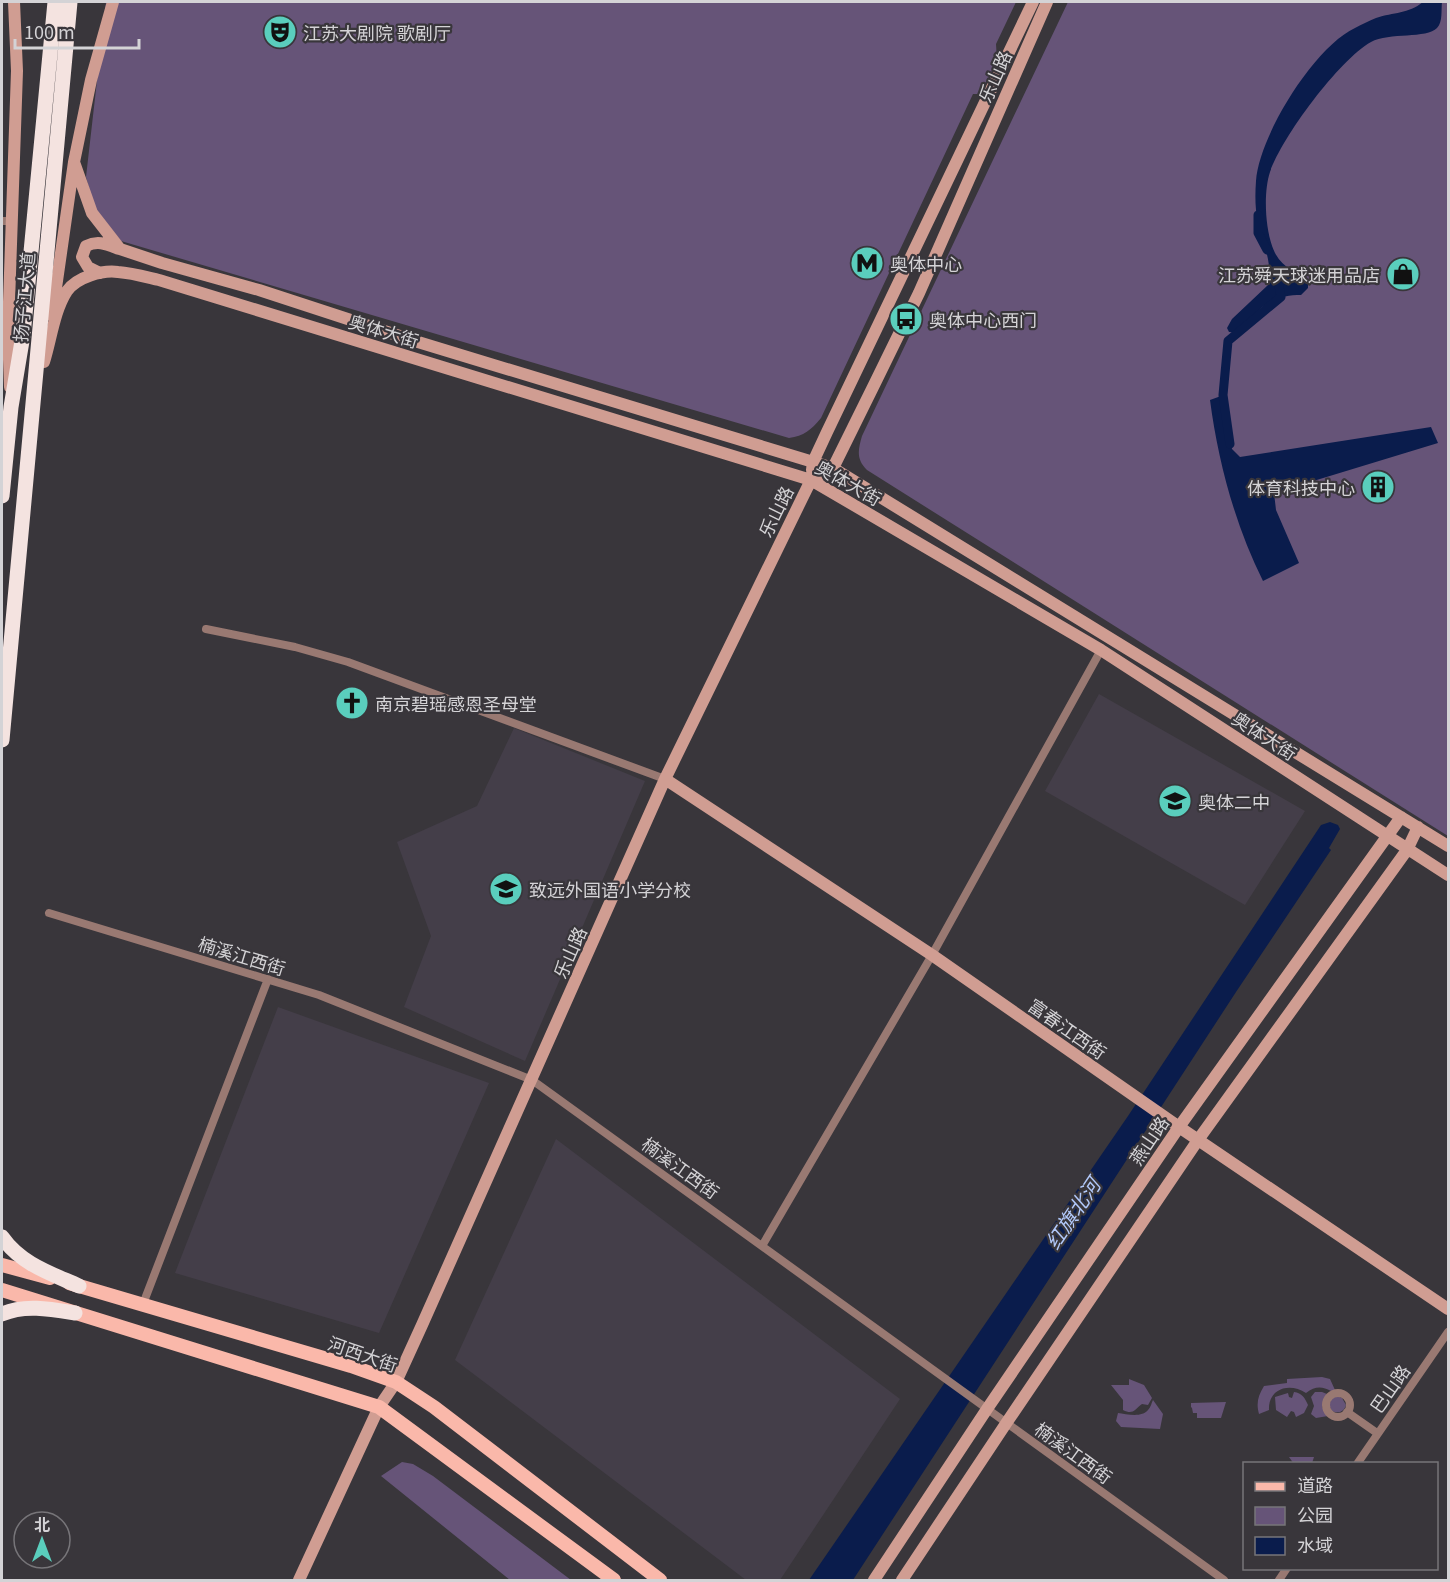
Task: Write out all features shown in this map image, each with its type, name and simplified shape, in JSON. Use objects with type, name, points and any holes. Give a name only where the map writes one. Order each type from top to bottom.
[{"type":"highway","name":"扬子江大道","points":[[2,496],[11,407],[23,335],[55,2]]},
{"type":"highway","name":"扬子江大道","points":[[2,740],[70,2]]},
{"type":"highway","points":[[2,1237],[11,1250],[27,1263],[80,1286]]},
{"type":"highway","points":[[2,1314],[31,1308],[75,1313]]},
{"type":"main road","points":[[11,407],[7,222],[17,71],[14,2]]},
{"type":"main road","points":[[24,498],[74,162],[91,80],[113,2]]},
{"type":"main road","name":"乐山路","points":[[299,1581],[379,1407],[396,1382],[665,779],[811,480],[813,462],[1033,2]]},
{"type":"main road","name":"乐山路","points":[[811,480],[833,468],[918,293],[1047,2]]},
{"type":"main road","points":[[74,162],[92,213],[120,249]]},
{"type":"main road","name":"奥体大街","points":[[1449,846],[833,468],[418,342],[259,290],[162,263],[104,243],[94,242],[86,246],[82,257],[88,267],[100,273],[117,271],[159,280],[811,480],[1101,650],[1407,850],[1449,875]]},
{"type":"main road","points":[[44,362],[68,290],[87,277],[100,273]]},
{"type":"main road","name":"富春江西街","points":[[665,779],[932,955],[1135,1097],[1449,1309]]},
{"type":"main road","name":"燕山路","points":[[874,1581],[987,1409],[1179,1127],[1401,818]]},
{"type":"main road","points":[[903,1581],[1006,1423],[1198,1140],[1407,850],[1418,827]]},
{"type":"main road","name":"河西大街","points":[[2,1265],[143,1304],[351,1366],[396,1382],[434,1407],[660,1581]]},
{"type":"main road","points":[[2,1290],[379,1407],[614,1581]]},
{"type":"street","points":[[206,629],[295,647],[348,662],[665,779]]},
{"type":"street","points":[[762,1246],[932,955],[1101,650]]},
{"type":"street","name":"楠溪江西街","points":[[49,914],[319,995],[532,1080],[1224,1581]]},
{"type":"street","points":[[143,1304],[268,980]]},
{"type":"street","name":"巴山路","points":[[1358,1462],[1449,1332]]},
{"type":"street","points":[[1347,1412],[1377,1433]]},
{"type":"shaded area","name":"奥体二中","points":[[1099,694],[1305,811],[1245,905],[1045,791]]},
{"type":"shaded area","name":"致远外国语小学分校","points":[[514,728],[645,781],[525,1061],[404,1007],[431,936],[397,842],[477,806]]},
{"type":"shaded area","points":[[278,1007],[489,1083],[379,1333],[175,1273]]},
{"type":"shaded area","points":[[556,1139],[900,1399],[780,1580],[746,1580],[455,1360]]},
{"type":"green space","points":[[106,2],[1016,2],[996,44],[997,61],[980,94],[973,94],[821,418],[807,432],[789,438],[121,241],[94,207],[86,177]]},
{"type":"green space","points":[[1068,2],[1448,2],[1448,836],[867,470],[861,462],[859,450],[862,436]]},
{"type":"green space","points":[[1322,1377],[1330,1379],[1335,1390],[1319,1388],[1306,1393],[1293,1388],[1281,1389],[1272,1397],[1269,1410],[1259,1414],[1258,1400],[1264,1386],[1287,1383],[1287,1379]]},
{"type":"green space","points":[[1129,1379],[1144,1385],[1152,1398],[1148,1405],[1142,1404],[1129,1412],[1123,1410],[1123,1400],[1111,1385],[1129,1385]]},
{"type":"green space","points":[[1294,1392],[1303,1396],[1308,1405],[1304,1413],[1296,1417],[1291,1411],[1287,1417],[1276,1410],[1275,1397],[1288,1393],[1292,1398]]},
{"type":"green space","points":[[1315,1392],[1327,1394],[1322,1407],[1328,1416],[1316,1418],[1311,1414],[1314,1406],[1311,1397]]},
{"type":"green space","points":[[1337,1396],[1342,1398],[1346,1405],[1339,1412],[1332,1411],[1329,1405],[1332,1398]]},
{"type":"green space","points":[[1153,1400],[1163,1414],[1160,1429],[1121,1427],[1116,1421],[1118,1413],[1142,1414],[1150,1408]]},
{"type":"green space","points":[[1226,1402],[1221,1418],[1197,1418],[1197,1413],[1193,1413],[1191,1407],[1191,1403]]},
{"type":"green space","points":[[1289,1457],[1314,1457],[1312,1462],[1293,1462]]},
{"type":"green space","points":[[402,1462],[413,1464],[433,1476],[571,1580],[510,1580],[381,1476]]},
{"type":"water","points":[[1423,2],[1442,2],[1441,19],[1437,28],[1425,33],[1379,39],[1358,51],[1328,82],[1286,139],[1270,172],[1266,202],[1267,224],[1278,258],[1308,283],[1308,288],[1301,295],[1292,295],[1269,302],[1239,330],[1229,332],[1227,328],[1232,319],[1268,285],[1268,261],[1256,212],[1256,181],[1259,162],[1267,141],[1291,95],[1306,73],[1339,38],[1373,19],[1406,11]]},
{"type":"water","points":[[1221,396],[1232,449],[1240,457],[1431,427],[1438,443],[1274,493],[1276,510],[1299,563],[1263,581],[1244,538],[1223,469],[1210,400]]},
{"type":"water","name":"红旗北河","points":[[1330,822],[1338,825],[1340,829],[1329,848],[1331,850],[853,1580],[809,1580],[1128,1116],[1321,825]]},
{"type":"waterway","points":[[1258,215],[1258,233],[1267,250]]},
{"type":"waterway","points":[[1230,444],[1223,395],[1228,341],[1281,297],[1279,286]]},
{"type":"place","name":"江苏大剧院 歌剧厅","points":[[280,32]]},
{"type":"place","name":"奥体中心","points":[[867,263]]},
{"type":"place","name":"江苏舜天球迷用品店","points":[[1403,274]]},
{"type":"place","name":"奥体中心西门","points":[[906,319]]},
{"type":"place","name":"体育科技中心","points":[[1378,487]]},
{"type":"place","name":"南京碧瑶感恩圣母堂","points":[[352,703]]},
{"type":"place","name":"奥体二中","points":[[1175,801]]},
{"type":"place","name":"致远外国语小学分校","points":[[506,889]]}]
